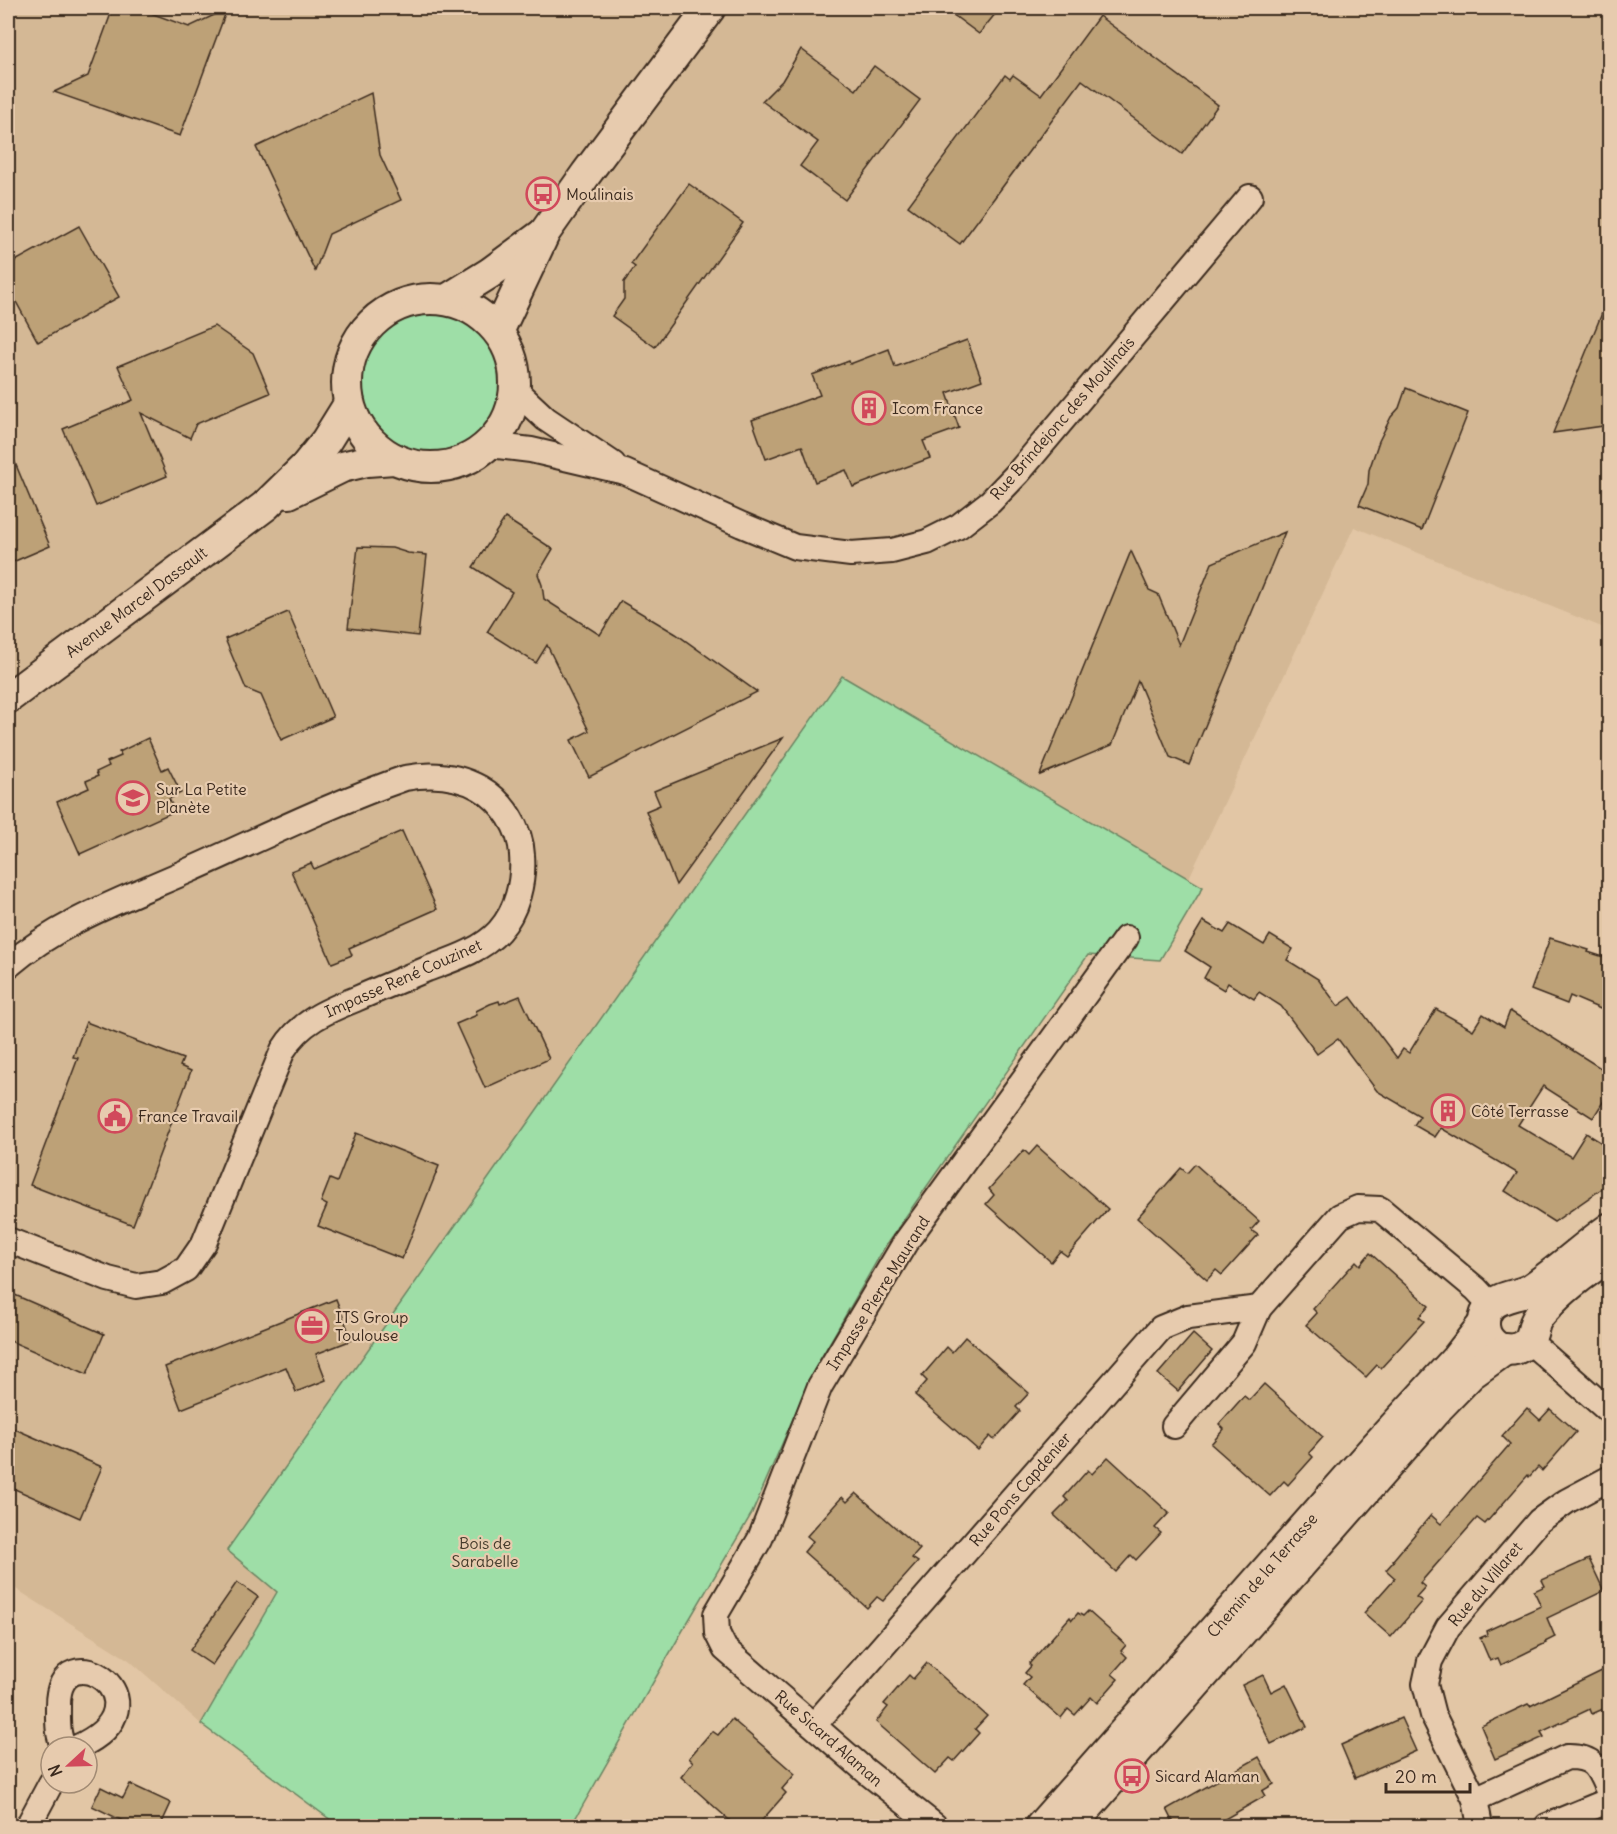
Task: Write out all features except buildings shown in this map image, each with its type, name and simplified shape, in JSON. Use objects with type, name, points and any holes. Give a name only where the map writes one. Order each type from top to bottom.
[{"type":"street","points":[[499,330],[518,294],[545,232],[710,8]]},
{"type":"street","name":"Rue Brindejonc des Moulinais","points":[[516,391],[546,419],[625,472],[795,547],[851,554],[892,551],[927,542],[959,526],[990,502],[1018,473],[1250,197]]},
{"type":"street","points":[[448,299],[490,273],[545,232]]},
{"type":"street","name":"Avenue Marcel Dassault","points":[[417,298],[448,299],[476,310],[499,330],[514,359],[516,391],[508,421],[490,445],[469,459],[444,467],[419,466],[394,459],[374,445],[359,426],[349,404],[346,380],[351,356],[365,329],[388,309],[417,298]]},
{"type":"street","name":"Avenue Marcel Dassault","points":[[8,698],[265,506],[305,467],[326,441],[349,404]]},
{"type":"street","name":"Rue Brindejonc des Moulinais","points":[[490,445],[531,450],[625,472]]},
{"type":"street","name":"Avenue Marcel Dassault","points":[[265,506],[342,467],[367,461],[394,459]]},
{"type":"street","name":"Impasse René Couzinet","points":[[8,966],[44,939],[79,920],[267,835],[405,778],[438,775],[470,782],[496,800],[515,826],[519,839],[522,852],[520,887],[516,903],[498,932],[469,952],[319,1015],[297,1030],[284,1050],[204,1244],[186,1269],[162,1282],[136,1286],[108,1279],[8,1240]]},
{"type":"street","name":"Impasse Pierre Maurand","points":[[725,1649],[717,1633],[716,1614],[760,1539],[820,1386],[905,1243],[1126,938]]},
{"type":"street","points":[[1174,1426],[1244,1343],[1259,1308],[1340,1216],[1358,1208],[1380,1209],[1476,1288],[1495,1309]]},
{"type":"street","name":"Chemin de la Terrasse","points":[[1041,1827],[1359,1464],[1456,1359],[1495,1309],[1527,1290],[1610,1228]]},
{"type":"street","name":"Chemin de la Terrasse","points":[[1071,1827],[1437,1409],[1471,1374],[1523,1338],[1557,1296],[1610,1256]]},
{"type":"street","points":[[1519,1300],[1528,1305],[1533,1313],[1523,1338],[1498,1348],[1487,1338],[1495,1309],[1519,1300]]},
{"type":"street","name":"Rue Pons Capdenier","points":[[814,1725],[1161,1328],[1188,1317],[1259,1308]]},
{"type":"street","points":[[1523,1338],[1610,1412]]},
{"type":"street","name":"Rue du Villaret","points":[[1480,1827],[1475,1799],[1433,1715],[1425,1684],[1430,1661],[1448,1627],[1539,1521],[1568,1501],[1610,1478]]},
{"type":"street","name":"Rue Sicard Alaman","points":[[725,1649],[867,1772],[935,1827]]},
{"type":"street","points":[[59,1735],[58,1698],[62,1683],[71,1674],[88,1670],[101,1676],[112,1688],[117,1701],[116,1712],[109,1724],[97,1735]]},
{"type":"street","points":[[1475,1799],[1567,1757],[1581,1757],[1597,1768],[1610,1797],[1547,1827]]},
{"type":"street","points":[[28,1827],[45,1795]]},
{"type":"shaded area","points":[[8,8],[1609,8],[1609,630],[1354,527],[1188,880],[841,676],[228,1551],[277,1592],[201,1724],[129,1660],[8,1584]]},
{"type":"green space","points":[[432,312],[459,318],[471,324],[481,333],[490,343],[496,355],[502,382],[496,409],[490,421],[481,431],[471,440],[459,446],[432,452],[405,446],[393,440],[383,431],[374,421],[368,409],[362,382],[368,355],[374,343],[383,333],[393,324],[405,318]]},
{"type":"green space","name":"Bois de Sarabelle","points":[[842,676],[1203,887],[1160,960],[1088,955],[886,1245],[814,1370],[752,1513],[571,1826],[339,1826],[201,1724],[277,1592],[227,1550]]},
{"type":"place","name":"Moulinais","points":[[543,194]]},
{"type":"place","name":"Icom France","points":[[869,408]]},
{"type":"place","name":"Sur La Petite Planète","points":[[133,798]]},
{"type":"place","name":"Côté Terrasse","points":[[1448,1111]]},
{"type":"place","name":"France Travail","points":[[115,1116]]},
{"type":"place","name":"ITS Group Toulouse","points":[[312,1326]]},
{"type":"place","name":"Sicard Alaman","points":[[1132,1776]]}]
